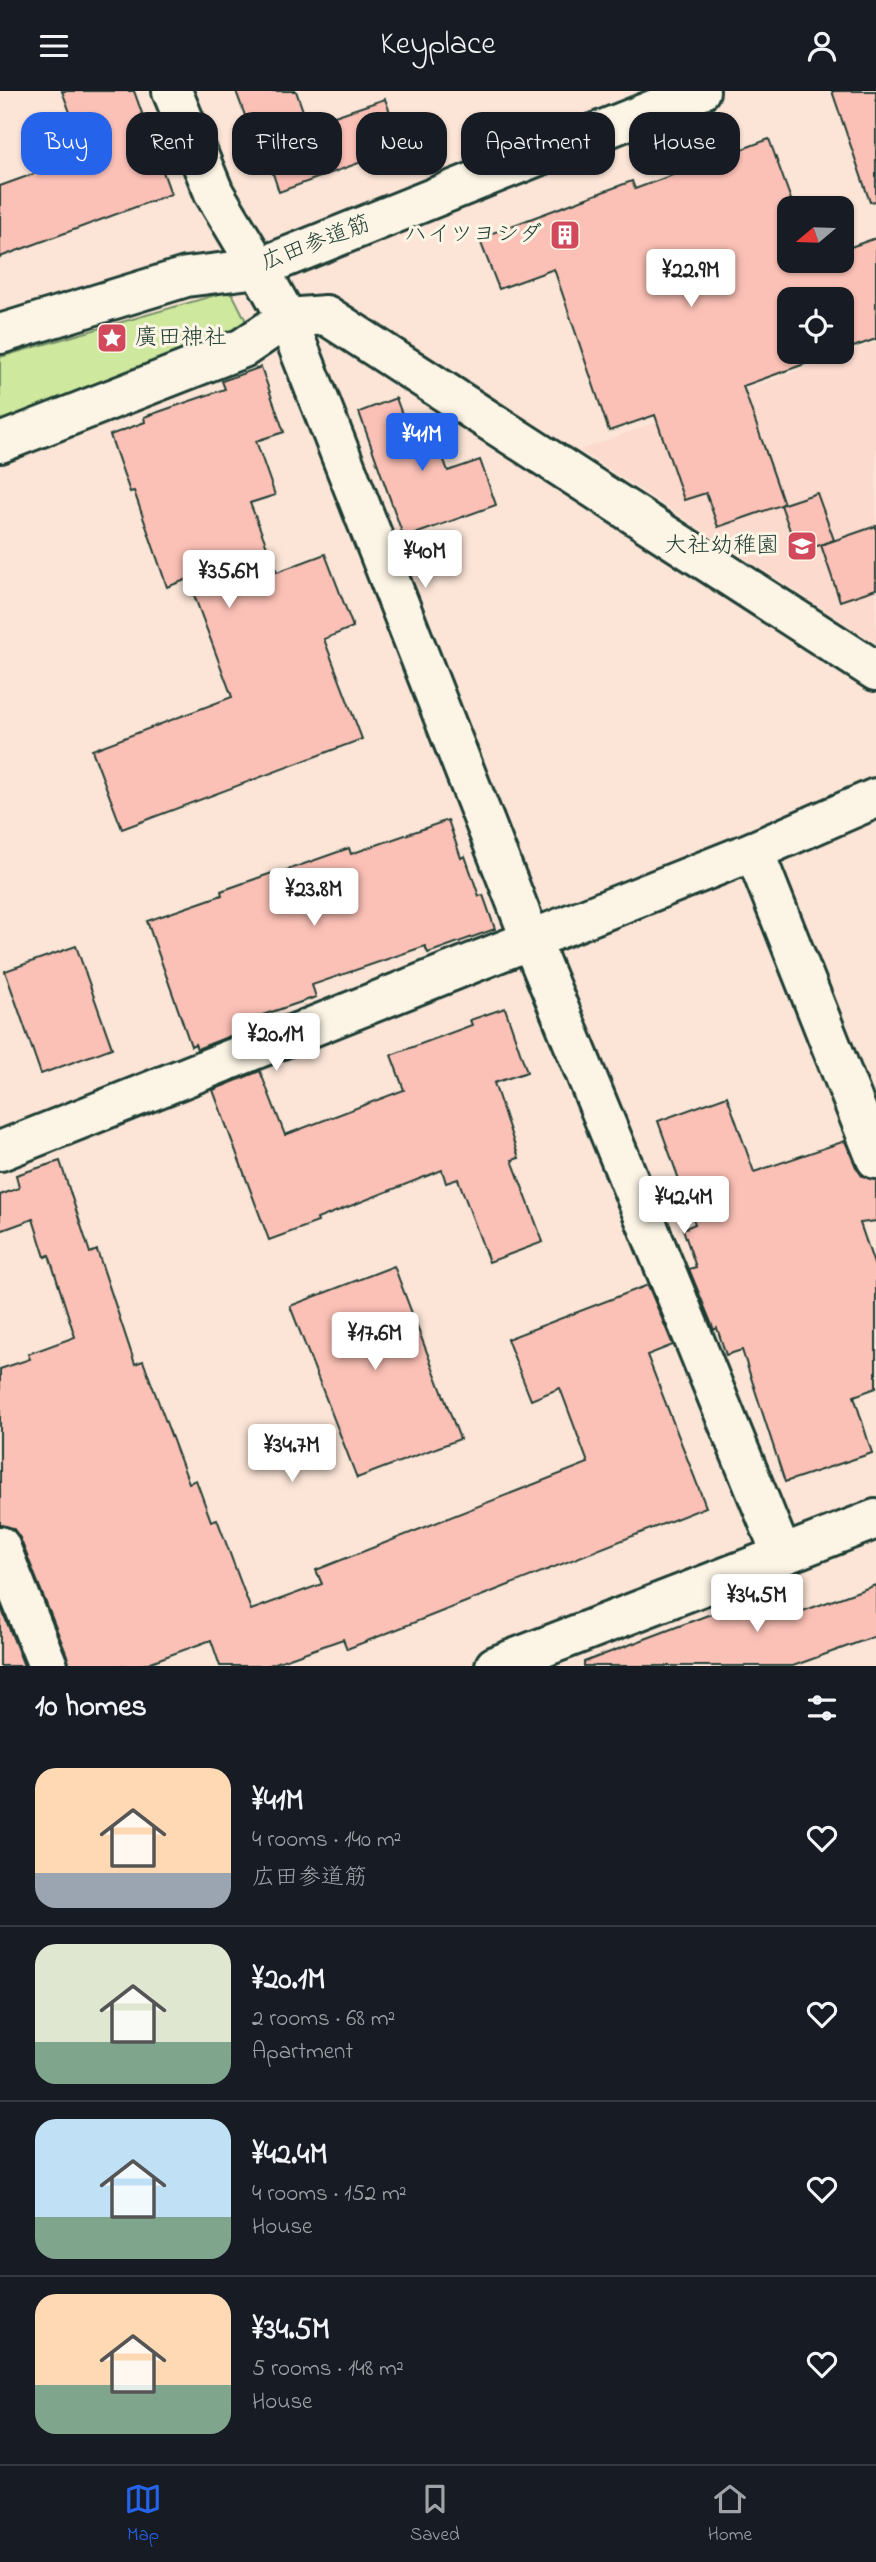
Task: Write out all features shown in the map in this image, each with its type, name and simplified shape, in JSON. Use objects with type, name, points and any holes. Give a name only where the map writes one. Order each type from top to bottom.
[{"type":"street","points":[[172,91],[214,193],[287,318],[531,940],[782,1555]]},
{"type":"street","name":"広田参道筋","points":[[0,334],[186,277],[259,268],[700,91]]},
{"type":"street","points":[[0,443],[243,348],[287,318],[326,315],[876,671]]},
{"type":"street","points":[[0,1151],[754,851],[876,799]]},
{"type":"street","points":[[754,851],[876,1159]]},
{"type":"street","points":[[495,1666],[876,1519]]},
{"type":"street","points":[[0,1546],[48,1666]]},
{"type":"shaded area","name":"大社幼稚園","points":[[876,342],[876,643],[580,450],[816,364],[854,364],[854,350]]},
{"type":"green space","points":[[226,292],[233,295],[245,319],[244,325],[237,330],[0,424],[0,357]]},
{"type":"building","points":[[62,91],[134,91],[142,112],[126,112],[126,175],[164,175],[171,194],[0,257],[0,186],[31,175],[112,175],[112,112],[70,112]]},
{"type":"building","points":[[236,91],[296,91],[303,112],[244,112]]},
{"type":"building","points":[[832,91],[876,91],[876,201],[870,202]]},
{"type":"building","points":[[385,99],[390,112],[356,112],[356,164],[342,169],[342,114]]},
{"type":"building","points":[[769,139],[790,196],[777,196],[777,273],[854,273],[854,246],[876,238],[876,339],[854,347],[854,287],[777,287],[777,364],[804,364],[743,386],[784,504],[718,527],[706,493],[684,500],[655,415],[609,431],[554,269],[499,289],[479,238],[632,181],[635,189],[673,175],[740,175],[740,150]]},
{"type":"building","points":[[273,175],[326,175],[279,192]]},
{"type":"building","points":[[261,367],[284,432],[256,441],[275,495],[250,503],[277,572],[325,554],[353,627],[324,639],[362,739],[122,829],[92,750],[232,697],[188,579],[167,587],[134,491],[130,492],[110,435],[145,422],[144,417],[225,389],[222,381]]},
{"type":"building","points":[[396,398],[409,433],[431,425],[448,471],[480,460],[496,505],[404,538],[359,412]]},
{"type":"building","points":[[817,493],[834,540],[798,553],[781,505]]},
{"type":"building","points":[[876,526],[876,589],[840,601],[821,545]]},
{"type":"building","points":[[448,820],[461,858],[465,856],[479,896],[483,895],[495,929],[428,953],[425,946],[312,985],[316,997],[248,1020],[249,1025],[243,1027],[245,1030],[197,1049],[195,1044],[191,1046],[147,921],[222,895],[221,891],[272,873],[273,875],[349,848],[351,854]]},
{"type":"building","points":[[76,946],[112,1048],[41,1074],[5,971]]},
{"type":"building","points":[[505,1008],[527,1072],[494,1083],[519,1158],[512,1160],[543,1242],[489,1262],[458,1179],[446,1183],[442,1170],[269,1240],[213,1090],[260,1071],[285,1135],[404,1090],[391,1055],[472,1025],[470,1020]]},
{"type":"building","points":[[727,1096],[754,1172],[845,1141],[862,1176],[876,1180],[876,1221],[860,1223],[876,1270],[876,1388],[854,1396],[872,1453],[785,1482],[742,1350],[726,1355],[717,1328],[714,1330],[689,1269],[696,1267],[683,1229],[695,1224],[658,1121]]},
{"type":"building","points":[[60,1161],[90,1253],[97,1250],[135,1364],[143,1361],[189,1483],[196,1480],[211,1521],[217,1519],[251,1610],[322,1584],[316,1570],[588,1463],[560,1388],[531,1400],[507,1339],[648,1285],[673,1345],[647,1355],[706,1507],[347,1649],[343,1639],[267,1666],[220,1666],[211,1640],[140,1666],[69,1666],[20,1538],[13,1528],[0,1525],[0,1369],[30,1359],[28,1354],[75,1337],[49,1255],[45,1257],[33,1219],[0,1231],[0,1195],[19,1188],[16,1175]]},
{"type":"building","points":[[394,1266],[460,1439],[357,1478],[290,1306]]},
{"type":"building","points":[[790,1584],[800,1612],[876,1585],[876,1636],[793,1666],[584,1666],[584,1662]]},
{"type":"building","points":[[0,1605],[24,1666],[0,1666]]},
{"type":"place","name":"ハイツヨシダ","points":[[565,235]]},
{"type":"place","name":"廣田神社","points":[[112,338]]},
{"type":"place","name":"大社幼稚園","points":[[802,546]]}]
